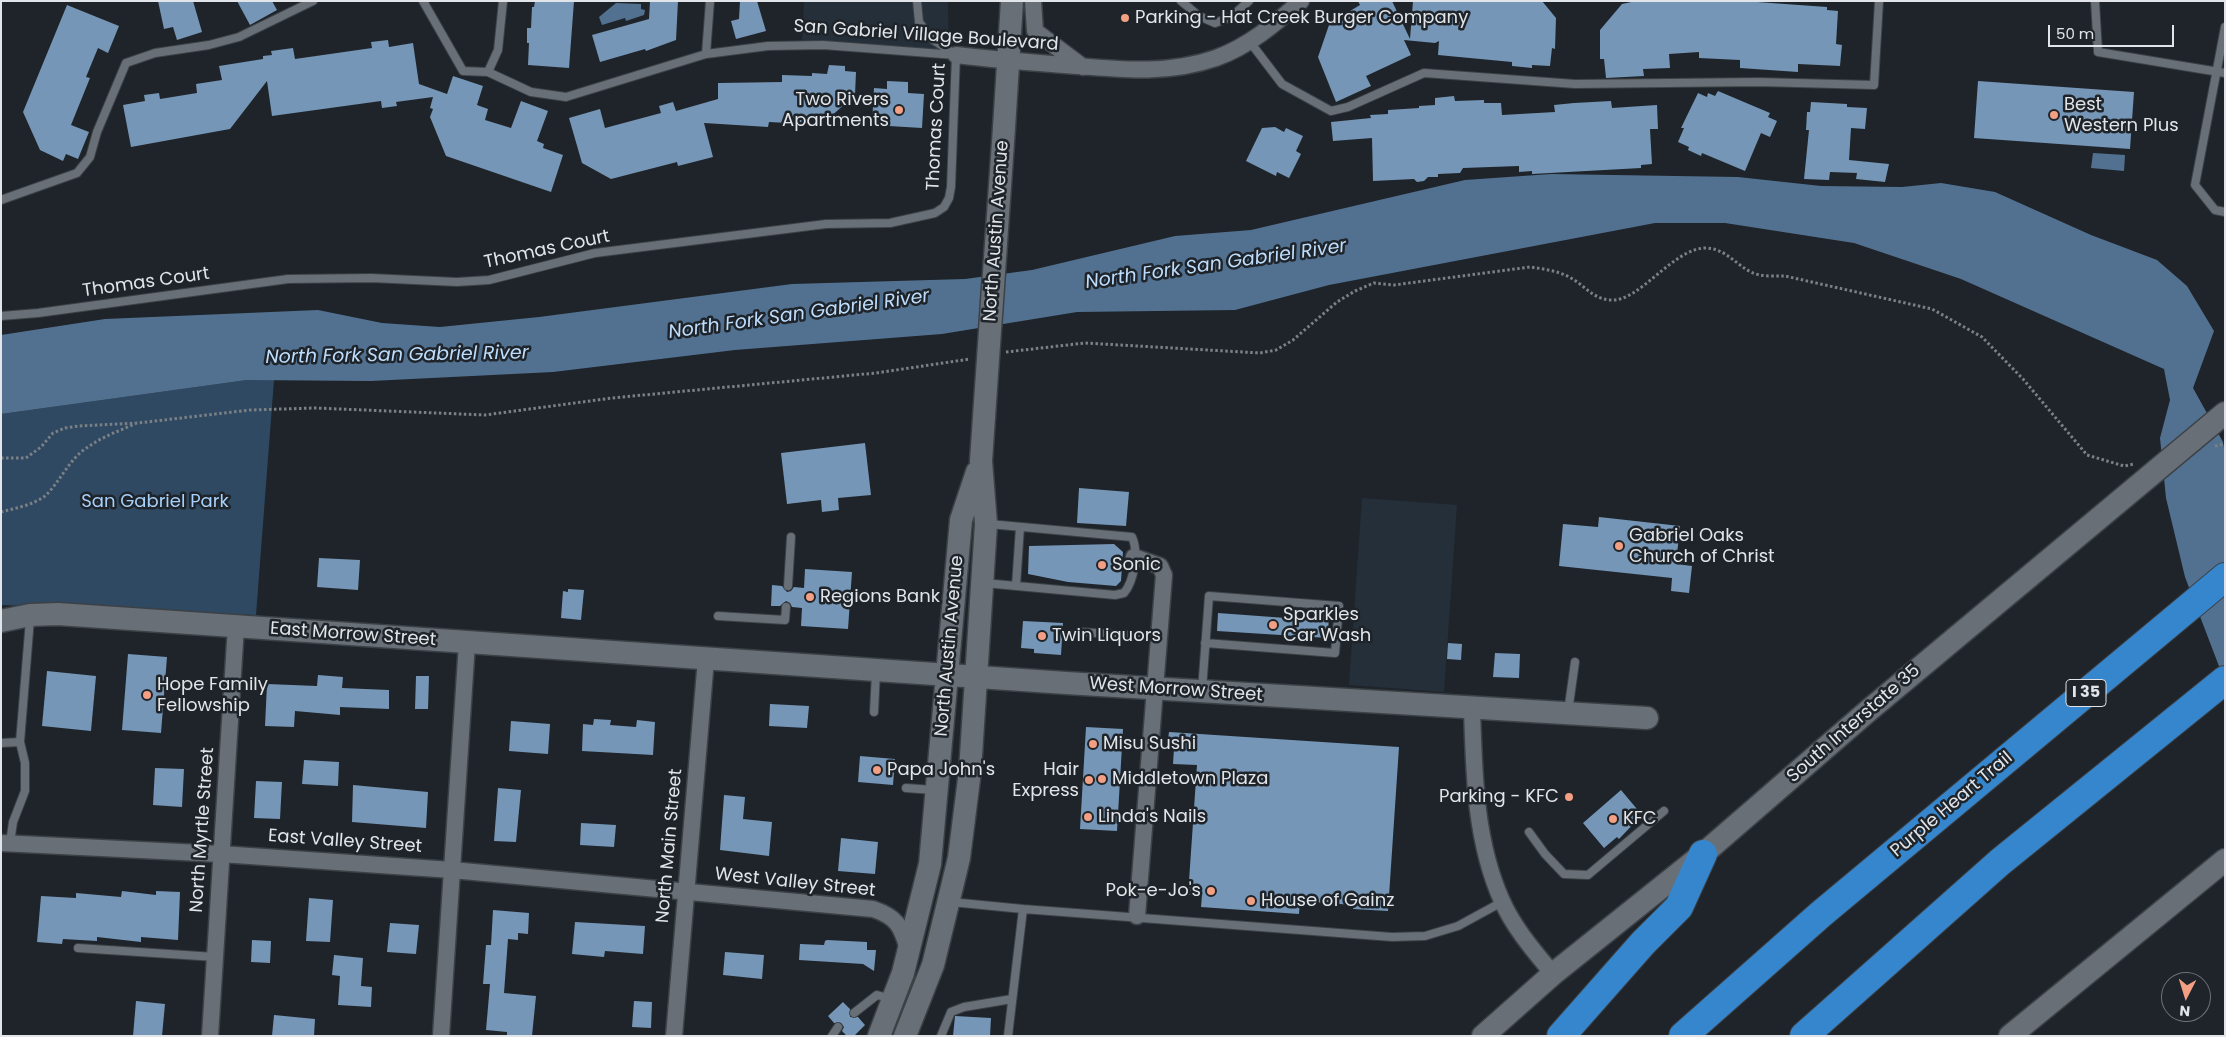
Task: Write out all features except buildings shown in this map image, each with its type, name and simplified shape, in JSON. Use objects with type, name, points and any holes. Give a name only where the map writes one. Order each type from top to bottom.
[{"type":"highway","name":"Purple Heart Trail","points":[[1683,1036],[1814,920],[2225,577]]},
{"type":"highway","points":[[1804,1036],[2000,862],[2225,680]]},
{"type":"highway","points":[[1561,1036],[1643,943],[1679,907],[1703,854]]},
{"type":"main road","name":"North Austin Avenue","points":[[907,1035],[933,965],[949,902],[959,858],[970,771],[986,524],[981,461],[1012,1]]},
{"type":"main road","name":"South Interstate 35","points":[[1483,1036],[1552,974],[1703,854],[1868,711],[2225,413]]},
{"type":"main road","name":"North Austin Avenue","points":[[879,1036],[894,999],[930,864],[961,520],[981,461]]},
{"type":"main road","name":"East Morrow Street","points":[[1,621],[30,615],[58,614],[466,644],[706,659]]},
{"type":"main road","name":"West Morrow Street","points":[[706,659],[1567,715],[1647,718]]},
{"type":"main road","points":[[2010,1036],[2225,860]]},
{"type":"street","name":"San Gabriel Village Boulevard","points":[[1033,1],[1035,31],[1083,67]]},
{"type":"street","name":"San Gabriel Village Boulevard","points":[[956,55],[1008,62],[1155,71],[1217,58],[1250,42],[1301,1]]},
{"type":"street","points":[[1134,557],[1160,566],[1164,575],[1137,916]]},
{"type":"street","name":"North Myrtle Street","points":[[210,1036],[236,626]]},
{"type":"street","points":[[441,1036],[466,644]]},
{"type":"street","name":"North Main Street","points":[[674,1036],[706,659]]},
{"type":"street","points":[[1472,709],[1473,762],[1480,827],[1485,853],[1502,902],[1522,935],[1552,974]]},
{"type":"street","name":"East Valley Street","points":[[6,843],[222,854],[452,870],[686,892]]},
{"type":"street","name":"West Valley Street","points":[[686,892],[873,910],[886,913],[896,920],[903,930],[908,949]]},
{"type":"lane","points":[[1,200],[77,173],[90,156],[97,132],[126,63],[155,53],[209,45],[239,37],[313,1]]},
{"type":"lane","name":"San Gabriel Village Boulevard","points":[[423,1],[463,71],[488,72],[531,92],[566,97],[706,54],[768,46],[822,45],[956,55]]},
{"type":"lane","points":[[488,72],[498,50],[503,1]]},
{"type":"lane","points":[[706,54],[710,1]]},
{"type":"lane","points":[[917,1],[920,22],[933,40],[956,55]]},
{"type":"lane","points":[[1181,1],[1200,16],[1215,23],[1231,18],[1249,1]]},
{"type":"lane","points":[[1250,42],[1282,84],[1331,111],[1348,107],[1424,73],[1575,84],[1758,82],[1874,86],[1879,1]]},
{"type":"lane","points":[[2095,1],[2098,52],[2221,72]]},
{"type":"lane","points":[[2225,27],[2221,72],[2195,185],[2215,210],[2225,212]]},
{"type":"lane","name":"Thomas Court","points":[[1,316],[38,313],[288,280],[371,278],[456,282],[489,280],[595,252],[826,224],[890,223],[934,212],[944,207],[949,198],[951,187],[956,55]]},
{"type":"lane","points":[[982,583],[1115,596],[1124,593],[1132,579],[1135,544],[1132,537],[986,524]]},
{"type":"lane","points":[[1016,586],[1020,527]]},
{"type":"lane","points":[[788,586],[791,537]]},
{"type":"lane","points":[[1202,692],[1205,643],[1209,596],[1339,606],[1336,653],[1205,643]]},
{"type":"lane","points":[[718,616],[785,620],[786,607]]},
{"type":"lane","points":[[6,843],[24,791],[25,763],[20,742],[30,615]]},
{"type":"lane","points":[[1080,632],[1160,637]]},
{"type":"lane","points":[[1567,715],[1575,662]]},
{"type":"lane","points":[[874,712],[876,670]]},
{"type":"lane","points":[[1,743],[20,742]]},
{"type":"lane","points":[[906,788],[938,791]]},
{"type":"lane","points":[[1529,832],[1545,854],[1564,874],[1588,875],[1664,811]]},
{"type":"lane","points":[[949,902],[1392,937],[1425,936],[1458,926],[1502,902]]},
{"type":"lane","points":[[1008,1036],[1023,909]]},
{"type":"lane","points":[[78,948],[215,957]]},
{"type":"lane","points":[[854,1014],[877,995],[894,999]]},
{"type":"lane","points":[[941,1036],[950,1012],[970,1006],[1012,999]]},
{"type":"lane","points":[[832,1036],[838,1027]]},
{"type":"path","points":[[1005,352],[1085,343],[1260,353],[1276,350],[1293,340],[1337,302],[1374,283],[1394,285],[1530,267],[1551,270],[1570,277],[1592,295],[1610,300],[1628,296],[1686,254],[1704,248],[1723,252],[1751,273],[1785,276],[1932,309],[1982,337],[2023,379],[2087,454],[2124,466]]},
{"type":"path","points":[[1,458],[26,458],[41,447],[53,433],[64,428],[115,422],[138,423],[250,410],[314,408],[485,416],[612,398],[876,374],[979,357]]},
{"type":"path","points":[[1,512],[35,502],[46,495],[72,460],[84,449],[102,438],[138,423]]},
{"type":"shaded area","points":[[804,1],[948,1],[949,59],[802,40]]},
{"type":"shaded area","points":[[1362,498],[1457,505],[1444,692],[1349,685]]},
{"type":"green space","name":"San Gabriel Park","points":[[247,380],[274,380],[256,615],[1,605],[1,414]]},
{"type":"water","points":[[616,3],[641,4],[641,9],[645,10],[644,15],[626,21],[625,18],[602,25],[599,17]]},
{"type":"water","points":[[2093,153],[2125,155],[2124,171],[2091,168]]},
{"type":"water","name":"North Fork San Gabriel River","points":[[1551,174],[1738,177],[1821,186],[1902,187],[1941,183],[1995,192],[2091,235],[2157,260],[2187,286],[2214,331],[2193,388],[2223,442],[2225,454],[2225,682],[2185,577],[2166,498],[2160,438],[2170,400],[2164,369],[1961,279],[1854,243],[1725,223],[1655,223],[1329,285],[1235,310],[1077,312],[942,334],[735,350],[553,372],[371,381],[247,380],[1,414],[1,335],[105,319],[318,310],[382,323],[440,327],[539,317],[792,284],[965,279],[1032,270],[1175,236],[1251,230],[1465,180]]},
{"type":"place","name":"Parking - Hat Creek Burger Company","points":[[1125,18]]},
{"type":"place","name":"Two Rivers Apartments","points":[[899,110]]},
{"type":"place","name":"Best Western Plus","points":[[2054,115]]},
{"type":"place","name":"Gabriel Oaks Church of Christ","points":[[1619,546]]},
{"type":"place","name":"Sonic","points":[[1102,565]]},
{"type":"place","name":"Regions Bank","points":[[810,597]]},
{"type":"place","name":"Sparkles Car Wash","points":[[1273,625]]},
{"type":"place","name":"Twin Liquors","points":[[1042,636]]},
{"type":"place","name":"Hope Family Fellowship","points":[[147,695]]},
{"type":"place","name":"Misu Sushi","points":[[1093,744]]},
{"type":"place","name":"Papa John's","points":[[877,770]]},
{"type":"place","name":"Middletown Plaza","points":[[1102,779]]},
{"type":"place","name":"Hair Express","points":[[1089,780]]},
{"type":"place","name":"Parking - KFC","points":[[1569,797]]},
{"type":"place","name":"Linda's Nails","points":[[1088,817]]},
{"type":"place","name":"KFC","points":[[1613,819]]},
{"type":"place","name":"Pok-e-Jo's","points":[[1211,891]]},
{"type":"place","name":"House of Gainz","points":[[1251,901]]}]
